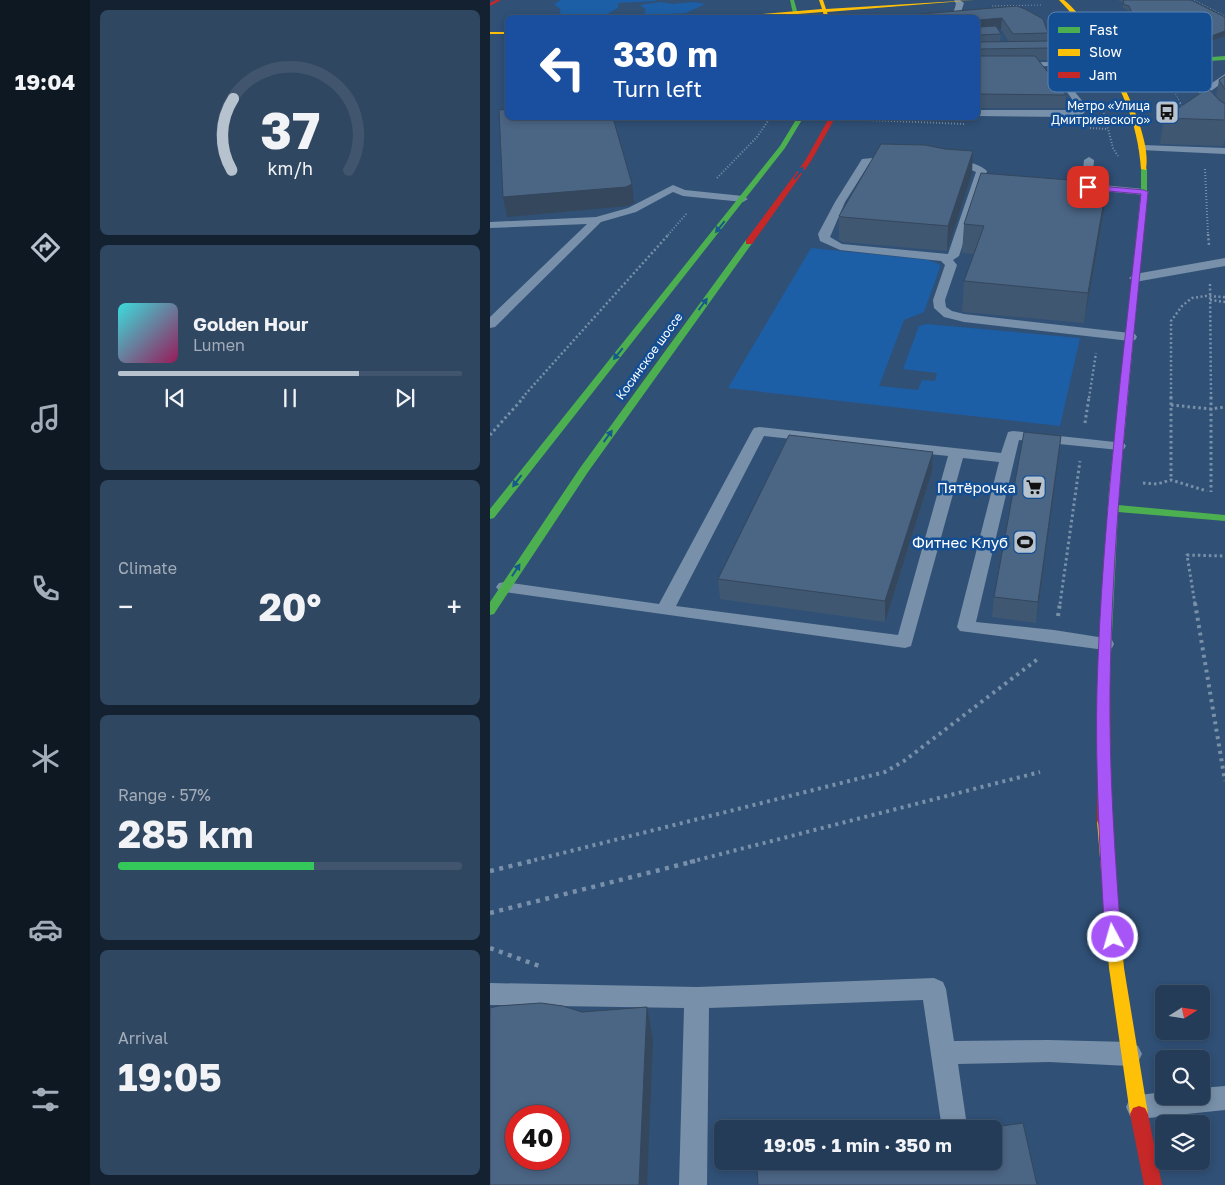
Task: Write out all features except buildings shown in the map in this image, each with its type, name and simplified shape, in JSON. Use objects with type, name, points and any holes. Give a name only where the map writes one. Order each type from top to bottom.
[{"type":"main road","points":[[490,5],[499,0]]},
{"type":"main road","points":[[792,0],[796,14]]},
{"type":"main road","points":[[838,0],[864,4],[903,5],[958,4],[984,1]]},
{"type":"main road","points":[[958,4],[973,0]]},
{"type":"main road","points":[[1061,0],[1075,12]]},
{"type":"main road","points":[[727,15],[752,11],[774,4]]},
{"type":"main road","points":[[784,15],[824,10],[903,5]]},
{"type":"main road","points":[[858,15],[903,5]]},
{"type":"main road","points":[[776,15],[796,14]]},
{"type":"main road","points":[[1212,59],[1225,58]]},
{"type":"main road","points":[[1125,92],[1138,122],[1143,148],[1144,192],[1113,508],[1105,644],[1103,787],[1109,899],[1121,1014],[1153,1185]]},
{"type":"main road","name":"Косинское шоссе","points":[[490,516],[743,199],[783,147],[799,120]]},
{"type":"main road","name":"Косинское шоссе","points":[[490,611],[573,484],[808,161],[831,120]]},
{"type":"main road","points":[[1113,508],[1225,518]]},
{"type":"lane","points":[[1004,43],[1009,51]]},
{"type":"lane","points":[[980,51],[1048,50]]},
{"type":"lane","points":[[980,65],[1048,64]]},
{"type":"lane","points":[[1212,86],[1225,77]]},
{"type":"lane","points":[[980,113],[1062,114],[1080,112],[1083,108],[1071,92]]},
{"type":"lane","points":[[1203,92],[1205,101],[1215,117],[1225,127]]},
{"type":"lane","points":[[1143,148],[1225,151]]},
{"type":"lane","points":[[908,160],[884,159],[866,161],[840,202],[824,234],[824,239],[840,247],[931,255],[945,258],[953,256],[977,194],[982,171],[971,166],[935,162]]},
{"type":"lane","points":[[1066,200],[1085,201],[1088,187],[1088,160]]},
{"type":"lane","points":[[1088,187],[1144,192]]},
{"type":"lane","points":[[490,225],[596,220],[632,210],[673,188],[683,192],[702,195],[743,199]]},
{"type":"lane","points":[[490,324],[596,220]]},
{"type":"lane","points":[[945,258],[951,265],[939,300],[940,308],[948,314],[964,318],[1130,337]]},
{"type":"lane","points":[[1136,278],[1225,262]]},
{"type":"lane","points":[[665,610],[759,431],[1007,458]]},
{"type":"lane","points":[[1105,644],[1054,636],[966,627],[1013,435],[1119,446]]},
{"type":"lane","points":[[505,587],[905,642],[957,452]]},
{"type":"lane","points":[[490,994],[697,998],[934,989],[953,1120]]},
{"type":"lane","points":[[694,1185],[697,998]]},
{"type":"lane","points":[[943,1053],[1049,1052],[1129,1054]]},
{"type":"lane","points":[[1139,1107],[1225,1098]]},
{"type":"path","points":[[1194,0],[1225,16]]},
{"type":"path","points":[[958,4],[1046,6]]},
{"type":"path","points":[[1204,8],[1212,9]]},
{"type":"path","points":[[1096,92],[1106,114],[1113,148],[1119,158],[1121,190]]},
{"type":"path","points":[[490,435],[702,195],[757,138],[769,120]]},
{"type":"path","points":[[1211,492],[1171,480],[1171,322],[1180,305],[1188,300],[1210,296],[1225,297]]},
{"type":"path","points":[[1210,300],[1225,302]]},
{"type":"path","points":[[490,871],[885,772],[904,761],[1051,649],[1062,593],[1099,333]]},
{"type":"path","points":[[1171,405],[1211,409],[1225,407]]},
{"type":"path","points":[[1225,556],[1186,555],[1225,781]]},
{"type":"path","points":[[490,913],[1040,772]]},
{"type":"shaded area","points":[[561,0],[656,1],[618,3],[618,8],[606,15],[559,15],[561,10],[554,4]]},
{"type":"shaded area","points":[[661,2],[705,4],[686,13],[649,15],[644,13],[646,9],[640,5]]},
{"type":"shaded area","points":[[811,248],[928,260],[939,264],[940,267],[924,312],[904,320],[879,386],[918,390],[922,380],[935,381],[937,373],[903,369],[919,326],[926,324],[1080,338],[1060,426],[728,388]]},
{"type":"traffic: fast","points":[[792,0],[796,15]]},
{"type":"traffic: fast","points":[[1212,59],[1225,58]]},
{"type":"traffic: fast","points":[[490,516],[783,147],[799,120]]},
{"type":"traffic: fast","points":[[1104,673],[1114,489],[1144,192],[1144,169]]},
{"type":"traffic: fast","points":[[490,611],[520,563],[584,470],[749,242]]},
{"type":"traffic: fast","points":[[1113,508],[1225,518]]},
{"type":"traffic: slow","points":[[821,0],[826,15]]},
{"type":"traffic: slow","points":[[759,15],[973,0]]},
{"type":"traffic: slow","points":[[1061,0],[1073,12]]},
{"type":"traffic: slow","points":[[490,33],[505,33]]},
{"type":"traffic: slow","points":[[1124,92],[1135,116],[1140,133],[1144,169]]},
{"type":"traffic: slow","points":[[1104,821],[1116,968],[1139,1114]]},
{"type":"traffic: jam","points":[[490,5],[499,0]]},
{"type":"traffic: jam","points":[[749,242],[808,161],[831,120]]},
{"type":"traffic: jam","points":[[1104,673],[1104,821]]},
{"type":"traffic: jam","points":[[1139,1114],[1153,1185]]},
{"type":"place","name":"Метро «Улица Дмитриевского»","points":[[1167,112]]},
{"type":"place","name":"Пятёрочка","points":[[1034,487]]},
{"type":"place","name":"Фитнес Клуб","points":[[1025,542]]},
{"type":"route","points":[[1088,187],[1144,192],[1115,486],[1108,581],[1103,787],[1113,937]]}]
